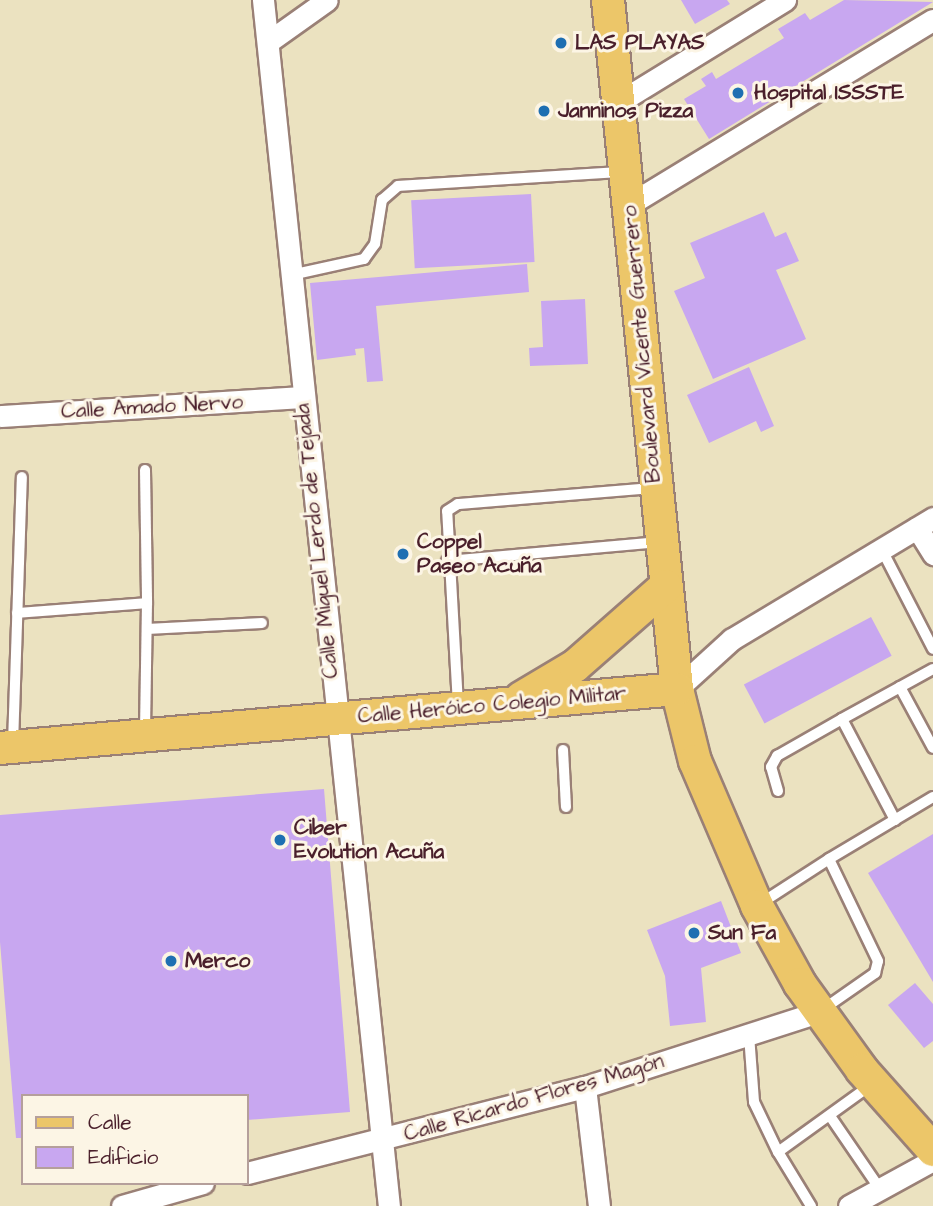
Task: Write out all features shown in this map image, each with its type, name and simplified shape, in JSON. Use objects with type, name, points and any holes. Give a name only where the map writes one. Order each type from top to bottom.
[{"type":"main road","name":"Boulevard Vicente Guerrero","points":[[608,0],[630,204],[660,542],[677,689],[695,761],[757,906],[819,1012],[873,1083],[933,1150]]},
{"type":"main road","points":[[512,703],[575,666],[666,586]]},
{"type":"main road","name":"Calle Heróico Colegio Militar","points":[[6,747],[677,689]]},
{"type":"street","name":"Calle Miguel Lerdo de Tejada","points":[[264,0],[335,719],[388,1206]]},
{"type":"street","points":[[268,42],[327,0]]},
{"type":"street","points":[[619,102],[785,0]]},
{"type":"street","points":[[630,204],[933,20]]},
{"type":"street","name":"Calle Amado Nervo","points":[[0,416],[303,397]]},
{"type":"street","points":[[677,689],[732,639],[925,523],[933,554]]},
{"type":"street","name":"Calle Ricardo Flores Magón","points":[[248,1173],[585,1087],[819,1012]]},
{"type":"street","points":[[585,1087],[599,1206]]},
{"type":"street","points":[[849,1206],[933,1160]]},
{"type":"street","points":[[122,1206],[199,1191]]},
{"type":"lane","points":[[291,275],[364,259],[374,244],[382,200],[398,186],[626,172]]},
{"type":"lane","points":[[145,470],[145,735]]},
{"type":"lane","points":[[6,747],[17,613],[22,477]]},
{"type":"lane","points":[[458,708],[444,520],[447,511],[458,504],[655,487]]},
{"type":"lane","points":[[447,561],[660,542]]},
{"type":"lane","points":[[882,550],[933,649]]},
{"type":"lane","points":[[17,613],[146,603]]},
{"type":"lane","points":[[147,629],[262,623]]},
{"type":"lane","points":[[778,791],[771,767],[777,756],[933,668]]},
{"type":"lane","points":[[900,687],[933,748]]},
{"type":"lane","points":[[842,719],[895,820]]},
{"type":"lane","points":[[563,750],[566,807]]},
{"type":"lane","points":[[757,906],[933,797]]},
{"type":"lane","points":[[819,1012],[875,973],[878,961],[829,859]]},
{"type":"lane","points":[[749,1035],[754,1102],[778,1152],[811,1206]]},
{"type":"lane","points":[[778,1152],[873,1083]]},
{"type":"lane","points":[[830,1116],[880,1189]]},
{"type":"building","points":[[681,0],[727,0],[730,4],[695,24]]},
{"type":"building","name":"Hospital ISSSTE","points":[[844,0],[933,2],[709,139],[684,99],[706,86],[701,79],[712,72],[716,79],[784,38],[778,29],[805,13],[810,20]]},
{"type":"building","points":[[531,194],[535,262],[415,268],[411,200]]},
{"type":"building","points":[[764,212],[775,237],[786,232],[799,261],[776,270],[806,339],[713,379],[674,291],[705,278],[690,243]]},
{"type":"building","points":[[527,264],[529,292],[376,306],[383,381],[367,382],[364,348],[355,349],[356,355],[317,360],[310,283]]},
{"type":"building","points":[[585,299],[588,364],[530,366],[529,348],[543,347],[541,301]]},
{"type":"building","points":[[749,367],[774,426],[761,432],[756,421],[709,443],[687,395]]},
{"type":"building","points":[[871,617],[892,656],[765,723],[744,685]]},
{"type":"building","points":[[324,789],[350,1112],[248,1120],[248,1094],[21,1094],[21,1138],[16,1138],[0,942],[0,815]]},
{"type":"building","points":[[933,834],[933,982],[868,873]]},
{"type":"building","points":[[721,901],[741,953],[701,968],[706,1022],[670,1026],[665,976],[647,930]]},
{"type":"building","points":[[915,983],[933,1004],[933,1041],[924,1048],[888,1005]]},
{"type":"place","name":"LAS PLAYAS","points":[[561,43]]},
{"type":"place","name":"Hospital ISSSTE","points":[[738,93]]},
{"type":"place","name":"Janninos Pizza","points":[[544,111]]},
{"type":"place","name":"Coppel Paseo Acuña","points":[[403,554]]},
{"type":"place","name":"Ciber Evolution Acuña","points":[[280,840]]},
{"type":"place","name":"Sun Fa","points":[[694,933]]},
{"type":"place","name":"Merco","points":[[171,961]]}]
